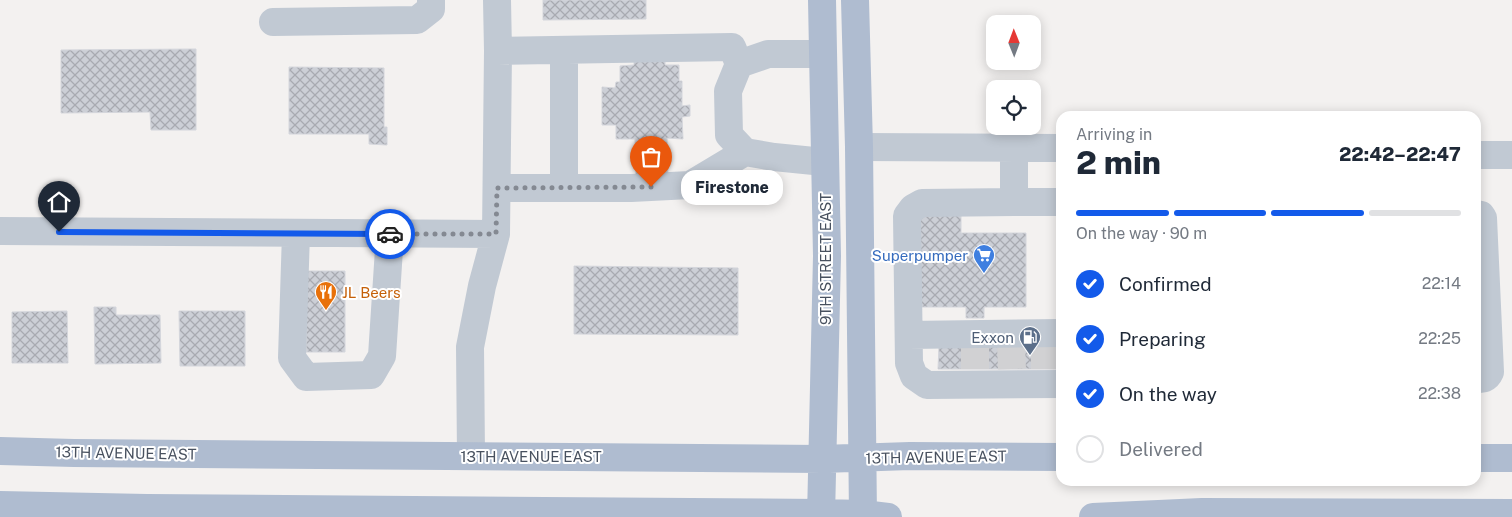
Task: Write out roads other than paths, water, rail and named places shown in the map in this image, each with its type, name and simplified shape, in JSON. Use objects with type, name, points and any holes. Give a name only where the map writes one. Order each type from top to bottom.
[{"type":"main road","name":"9TH STREET EAST","points":[[821,515],[827,256],[822,0]]},
{"type":"main road","points":[[0,505],[871,516],[863,458],[859,147],[854,0]]},
{"type":"main road","name":"13TH AVENUE EAST","points":[[0,451],[822,458],[910,456],[1056,457]]},
{"type":"main road","points":[[1481,458],[1512,458]]},
{"type":"main road","points":[[1094,517],[1202,512],[1512,513]]},
{"type":"street","points":[[273,22],[417,20],[431,9],[431,0]]},
{"type":"street","points":[[472,456],[470,347],[482,286],[496,234],[497,0]]},
{"type":"street","points":[[498,51],[732,46],[739,64],[728,91],[729,135],[745,152],[824,162]]},
{"type":"street","points":[[564,50],[564,188]]},
{"type":"street","points":[[739,64],[768,54],[822,54]]},
{"type":"street","points":[[859,147],[1056,148]]},
{"type":"street","points":[[1014,148],[1014,202]]},
{"type":"street","points":[[497,188],[632,188],[690,185],[745,152]]},
{"type":"street","points":[[1481,154],[1512,155]]},
{"type":"street","points":[[1050,358],[975,358],[927,386],[914,376],[909,363],[907,216],[913,208],[922,203],[1056,202]]},
{"type":"street","points":[[1481,215],[1483,218],[1481,282],[1490,372],[1488,376],[1481,379]]},
{"type":"street","points":[[0,231],[496,234]]},
{"type":"street","points":[[296,233],[292,358],[306,377],[371,375],[382,356],[390,234]]},
{"type":"street","points":[[909,335],[975,358],[1050,358]]},
{"type":"tunnel","points":[[975,346],[975,369]]},
{"type":"tunnel","points":[[1011,346],[1012,369]]},
{"type":"tunnel","points":[[1045,346],[1045,369]]},
{"type":"place","name":"Firestone","points":[[651,187]]},
{"type":"place","name":"Superpumper","points":[[984,274]]},
{"type":"place","name":"JL Beers","points":[[326,311]]},
{"type":"place","name":"Exxon","points":[[1030,356]]}]
